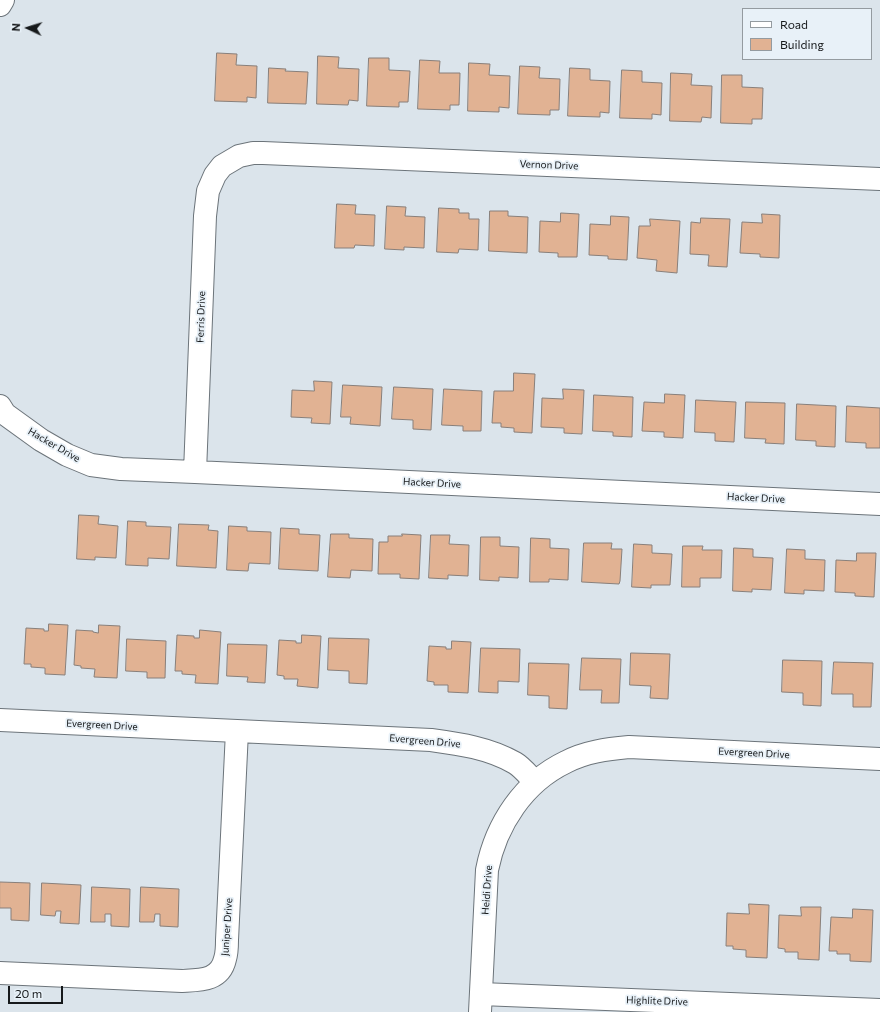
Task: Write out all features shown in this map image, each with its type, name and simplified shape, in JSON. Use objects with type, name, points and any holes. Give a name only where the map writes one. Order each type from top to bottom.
[{"type":"street","points":[[0,4],[3,0]]},
{"type":"street","name":"Vernon Drive","points":[[222,166],[239,156],[253,153],[263,153],[880,179]]},
{"type":"street","name":"Ferris Drive","points":[[195,472],[205,216],[208,191],[215,175],[222,166]]},
{"type":"street","name":"Hacker Drive","points":[[2,413],[41,440],[67,455],[91,466],[121,469],[880,504]]},
{"type":"street","name":"Evergreen Drive","points":[[0,720],[431,740],[479,748],[516,763],[535,782],[567,761],[613,748],[629,747],[880,760]]},
{"type":"street","name":"Juniper Drive","points":[[0,973],[182,981],[212,977],[220,972],[226,960],[237,731]]},
{"type":"street","name":"Heidi Drive","points":[[481,1003],[487,870],[489,860],[495,841],[513,807],[535,782]]},
{"type":"street","name":"Highlite Drive","points":[[481,1003],[880,1010]]},
{"type":"building","points":[[217,53],[237,54],[236,65],[257,66],[256,98],[247,97],[247,102],[215,101]]},
{"type":"building","points":[[318,56],[339,57],[338,68],[359,69],[358,101],[349,100],[348,105],[317,104]]},
{"type":"building","points":[[369,58],[389,58],[389,70],[410,71],[408,102],[399,102],[399,107],[367,106]]},
{"type":"building","points":[[420,60],[440,61],[439,73],[460,73],[459,105],[450,105],[450,110],[418,109]]},
{"type":"building","points":[[469,63],[490,64],[489,75],[510,76],[509,108],[499,107],[499,112],[468,111]]},
{"type":"building","points":[[520,66],[540,67],[539,78],[560,79],[559,110],[550,110],[550,115],[518,114]]},
{"type":"building","points":[[269,68],[286,69],[285,71],[308,72],[306,104],[268,103]]},
{"type":"building","points":[[570,68],[590,69],[590,80],[610,81],[609,113],[600,112],[600,117],[568,116]]},
{"type":"building","points":[[622,70],[642,71],[642,82],[662,83],[661,115],[652,114],[652,119],[620,118]]},
{"type":"building","points":[[671,73],[692,74],[691,85],[712,86],[711,118],[702,117],[701,122],[670,121]]},
{"type":"building","points":[[722,75],[742,75],[742,87],[763,88],[762,119],[752,119],[752,124],[721,123]]},
{"type":"building","points":[[337,204],[356,205],[355,214],[375,215],[374,246],[355,245],[354,248],[335,248]]},
{"type":"building","points":[[387,206],[406,207],[405,216],[425,217],[424,248],[404,247],[404,250],[385,249]]},
{"type":"building","points":[[439,208],[459,209],[459,213],[469,213],[469,219],[479,219],[478,250],[459,249],[458,253],[437,252]]},
{"type":"building","points":[[490,211],[508,211],[508,216],[528,217],[527,253],[489,251]]},
{"type":"building","points":[[561,213],[579,214],[577,257],[558,257],[558,253],[539,252],[540,221],[560,222]]},
{"type":"building","points":[[762,214],[780,215],[779,258],[760,257],[760,254],[740,253],[742,222],[762,223]]},
{"type":"building","points":[[611,216],[629,217],[627,260],[608,259],[608,256],[589,255],[590,224],[610,225]]},
{"type":"building","points":[[701,218],[730,219],[727,267],[708,266],[709,255],[690,254],[691,222],[700,223]]},
{"type":"building","points":[[650,219],[680,221],[677,273],[656,271],[657,260],[637,258],[639,226],[650,226]]},
{"type":"building","points":[[514,373],[535,374],[532,433],[514,432],[514,428],[501,427],[501,423],[492,423],[494,391],[513,391]]},
{"type":"building","points":[[314,381],[332,382],[330,424],[311,423],[312,418],[291,417],[292,390],[314,391]]},
{"type":"building","points":[[343,385],[382,387],[380,426],[350,424],[351,417],[341,417]]},
{"type":"building","points":[[394,387],[433,389],[431,430],[413,429],[413,420],[392,419]]},
{"type":"building","points":[[444,389],[482,391],[481,431],[463,431],[463,426],[442,425]]},
{"type":"building","points":[[563,389],[584,390],[582,434],[564,433],[564,428],[541,427],[542,398],[563,399]]},
{"type":"building","points":[[665,394],[685,395],[683,438],[664,437],[664,432],[642,431],[644,402],[664,403]]},
{"type":"building","points":[[594,395],[633,397],[632,437],[613,436],[613,432],[593,431]]},
{"type":"building","points":[[696,400],[736,402],[734,442],[715,441],[715,433],[695,432]]},
{"type":"building","points":[[746,402],[785,403],[784,444],[765,443],[766,439],[745,438]]},
{"type":"building","points":[[797,404],[836,406],[835,447],[816,446],[816,441],[796,440]]},
{"type":"building","points":[[847,406],[880,408],[880,448],[866,448],[866,443],[846,442]]},
{"type":"building","points":[[79,515],[99,516],[98,524],[118,526],[116,558],[95,557],[95,560],[77,559]]},
{"type":"building","points":[[128,521],[146,522],[146,526],[171,527],[169,559],[148,558],[148,566],[126,565]]},
{"type":"building","points":[[179,524],[209,525],[208,530],[218,531],[216,568],[177,566]]},
{"type":"building","points":[[229,526],[247,527],[247,531],[271,532],[270,564],[249,563],[248,571],[227,570]]},
{"type":"building","points":[[281,528],[299,529],[299,534],[320,535],[318,571],[279,569]]},
{"type":"building","points":[[331,534],[349,534],[349,538],[373,539],[372,571],[351,570],[350,578],[328,577]]},
{"type":"building","points":[[402,534],[421,535],[419,579],[400,578],[400,574],[378,574],[379,542],[388,542],[388,536],[402,536]]},
{"type":"building","points":[[431,535],[450,535],[449,544],[469,545],[468,576],[448,575],[448,579],[429,578]]},
{"type":"building","points":[[481,537],[500,537],[500,546],[519,547],[518,578],[499,577],[499,581],[480,580]]},
{"type":"building","points":[[531,538],[550,539],[550,548],[569,549],[568,580],[549,579],[549,582],[530,582]]},
{"type":"building","points":[[584,543],[612,543],[611,549],[622,549],[619,584],[582,582]]},
{"type":"building","points":[[634,544],[652,545],[652,553],[672,554],[670,585],[651,585],[651,588],[632,587]]},
{"type":"building","points":[[683,546],[703,546],[702,550],[722,550],[721,578],[700,578],[700,587],[682,587]]},
{"type":"building","points":[[734,548],[753,549],[753,557],[773,558],[771,590],[752,589],[752,592],[733,591]]},
{"type":"building","points":[[787,549],[805,550],[805,559],[825,560],[824,591],[804,590],[804,594],[785,593]]},
{"type":"building","points":[[857,553],[876,553],[874,597],[855,596],[855,593],[835,592],[836,560],[856,561]]},
{"type":"building","points":[[49,624],[68,625],[65,675],[45,674],[45,668],[31,667],[31,664],[24,664],[26,628],[44,629],[44,631],[48,631]]},
{"type":"building","points":[[99,625],[120,626],[117,678],[94,677],[95,669],[81,668],[81,666],[74,665],[76,630],[93,631],[98,633]]},
{"type":"building","points":[[200,630],[221,632],[218,684],[195,683],[196,675],[182,674],[182,671],[175,671],[177,635],[194,636],[194,638],[199,638]]},
{"type":"building","points":[[302,635],[321,636],[318,688],[297,686],[298,679],[284,679],[284,676],[277,675],[279,640],[296,641],[296,643],[301,643]]},
{"type":"building","points":[[329,638],[369,639],[367,684],[349,683],[349,671],[328,670]]},
{"type":"building","points":[[127,639],[166,641],[165,678],[147,678],[147,672],[126,671]]},
{"type":"building","points":[[452,641],[471,642],[468,693],[448,692],[448,685],[434,685],[434,682],[427,681],[429,646],[446,647],[446,649],[451,649]]},
{"type":"building","points":[[228,644],[267,645],[265,683],[247,682],[248,677],[227,676]]},
{"type":"building","points":[[481,648],[520,649],[519,682],[498,681],[498,693],[479,692]]},
{"type":"building","points":[[631,653],[670,654],[668,699],[650,698],[651,686],[630,685]]},
{"type":"building","points":[[582,658],[621,659],[619,703],[601,703],[602,690],[580,690]]},
{"type":"building","points":[[783,660],[822,661],[821,706],[803,705],[803,693],[782,692]]},
{"type":"building","points":[[834,662],[873,663],[871,707],[853,707],[853,694],[832,694]]},
{"type":"building","points":[[529,663],[569,664],[567,709],[549,708],[549,696],[528,695]]},
{"type":"building","points":[[0,882],[30,883],[29,921],[11,920],[11,908],[0,908]]},
{"type":"building","points":[[42,883],[81,885],[79,924],[60,923],[61,911],[56,911],[55,916],[41,915]]},
{"type":"building","points":[[92,887],[130,889],[129,927],[111,926],[111,914],[105,914],[105,922],[91,922]]},
{"type":"building","points":[[141,887],[179,889],[178,927],[160,926],[160,914],[155,914],[154,922],[140,922]]},
{"type":"building","points":[[749,904],[769,905],[767,958],[746,957],[746,950],[733,949],[733,946],[726,946],[727,913],[749,914]]},
{"type":"building","points":[[801,907],[821,907],[819,960],[798,959],[798,952],[785,952],[785,949],[778,948],[779,915],[801,916]]},
{"type":"building","points":[[853,909],[873,910],[871,962],[850,961],[850,954],[837,954],[837,951],[829,951],[831,917],[852,918]]}]
